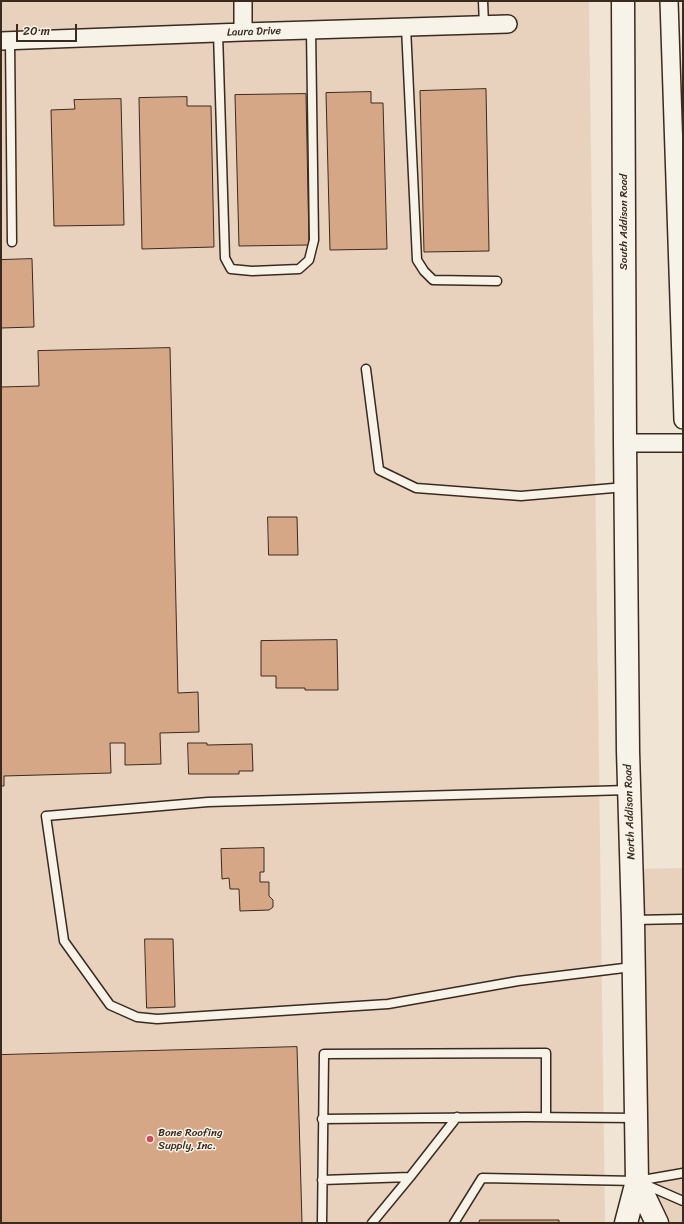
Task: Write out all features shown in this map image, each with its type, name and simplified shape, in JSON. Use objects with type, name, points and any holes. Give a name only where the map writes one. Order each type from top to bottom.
[{"type":"street","points":[[243,1],[243,32]]},
{"type":"street","name":"South Addison Road","points":[[623,1],[625,443]]},
{"type":"street","points":[[670,1],[683,420]]},
{"type":"street","name":"Laura Drive","points":[[5,41],[508,24]]},
{"type":"street","points":[[625,443],[683,444]]},
{"type":"street","name":"North Addison Road","points":[[625,443],[629,790],[634,967],[637,1181],[626,1223]]},
{"type":"street","name":"North Addison Road","points":[[637,1181],[656,1223]]},
{"type":"lane","points":[[483,1],[484,25]]},
{"type":"lane","points":[[406,27],[417,260],[424,272],[433,280],[497,281]]},
{"type":"lane","points":[[218,33],[225,258],[231,269],[252,272],[300,269],[309,260],[314,240],[311,30]]},
{"type":"lane","points":[[5,41],[12,242]]},
{"type":"lane","points":[[366,369],[378,470],[416,488],[521,496],[625,486]]},
{"type":"lane","points":[[629,790],[208,802],[46,816],[64,940],[110,1005],[137,1017],[157,1019],[388,1004],[518,981],[634,967]]},
{"type":"lane","points":[[633,920],[683,919]]},
{"type":"lane","points":[[322,1223],[322,1119],[324,1054],[546,1053],[546,1117]]},
{"type":"lane","points":[[322,1119],[457,1117],[636,1118]]},
{"type":"lane","points":[[372,1223],[457,1117]]},
{"type":"lane","points":[[454,1223],[482,1178],[637,1181],[683,1173]]},
{"type":"lane","points":[[322,1180],[410,1177]]},
{"type":"lane","points":[[637,1181],[683,1201]]},
{"type":"shaded area","points":[[1,1],[589,1],[605,1223],[1,1223]]},
{"type":"shaded area","points":[[683,868],[683,1223],[645,1223],[641,869]]},
{"type":"building","points":[[486,89],[489,251],[424,252],[420,91]]},
{"type":"building","points":[[371,92],[371,103],[383,103],[387,249],[330,250],[326,93]]},
{"type":"building","points":[[306,94],[309,245],[239,246],[235,95]]},
{"type":"building","points":[[187,97],[187,106],[211,106],[214,247],[142,249],[139,98]]},
{"type":"building","points":[[121,99],[124,225],[54,226],[51,110],[75,109],[74,100]]},
{"type":"building","points":[[32,259],[34,327],[1,328],[1,260]]},
{"type":"building","points":[[170,348],[178,693],[198,692],[199,732],[160,733],[161,764],[125,765],[125,743],[110,743],[111,773],[4,776],[4,786],[1,786],[1,387],[39,386],[38,351]]},
{"type":"building","points":[[268,517],[297,517],[298,555],[269,555]]},
{"type":"building","points":[[337,640],[338,690],[276,688],[276,676],[261,676],[261,641]]},
{"type":"building","points":[[188,743],[207,743],[207,745],[252,744],[253,771],[239,771],[239,774],[189,774]]},
{"type":"building","points":[[264,848],[264,872],[260,872],[260,882],[269,882],[269,896],[273,900],[273,907],[269,910],[240,911],[239,889],[230,889],[229,878],[222,879],[221,849]]},
{"type":"building","points":[[145,939],[173,939],[175,1007],[147,1008]]},
{"type":"building","name":"Bone Roofing Supply, Inc.","points":[[297,1047],[302,1223],[1,1223],[1,1055]]},
{"type":"building","points":[[480,1220],[559,1220],[559,1223],[479,1223]]},
{"type":"place","name":"Bone Roofing Supply, Inc.","points":[[150,1139]]}]
